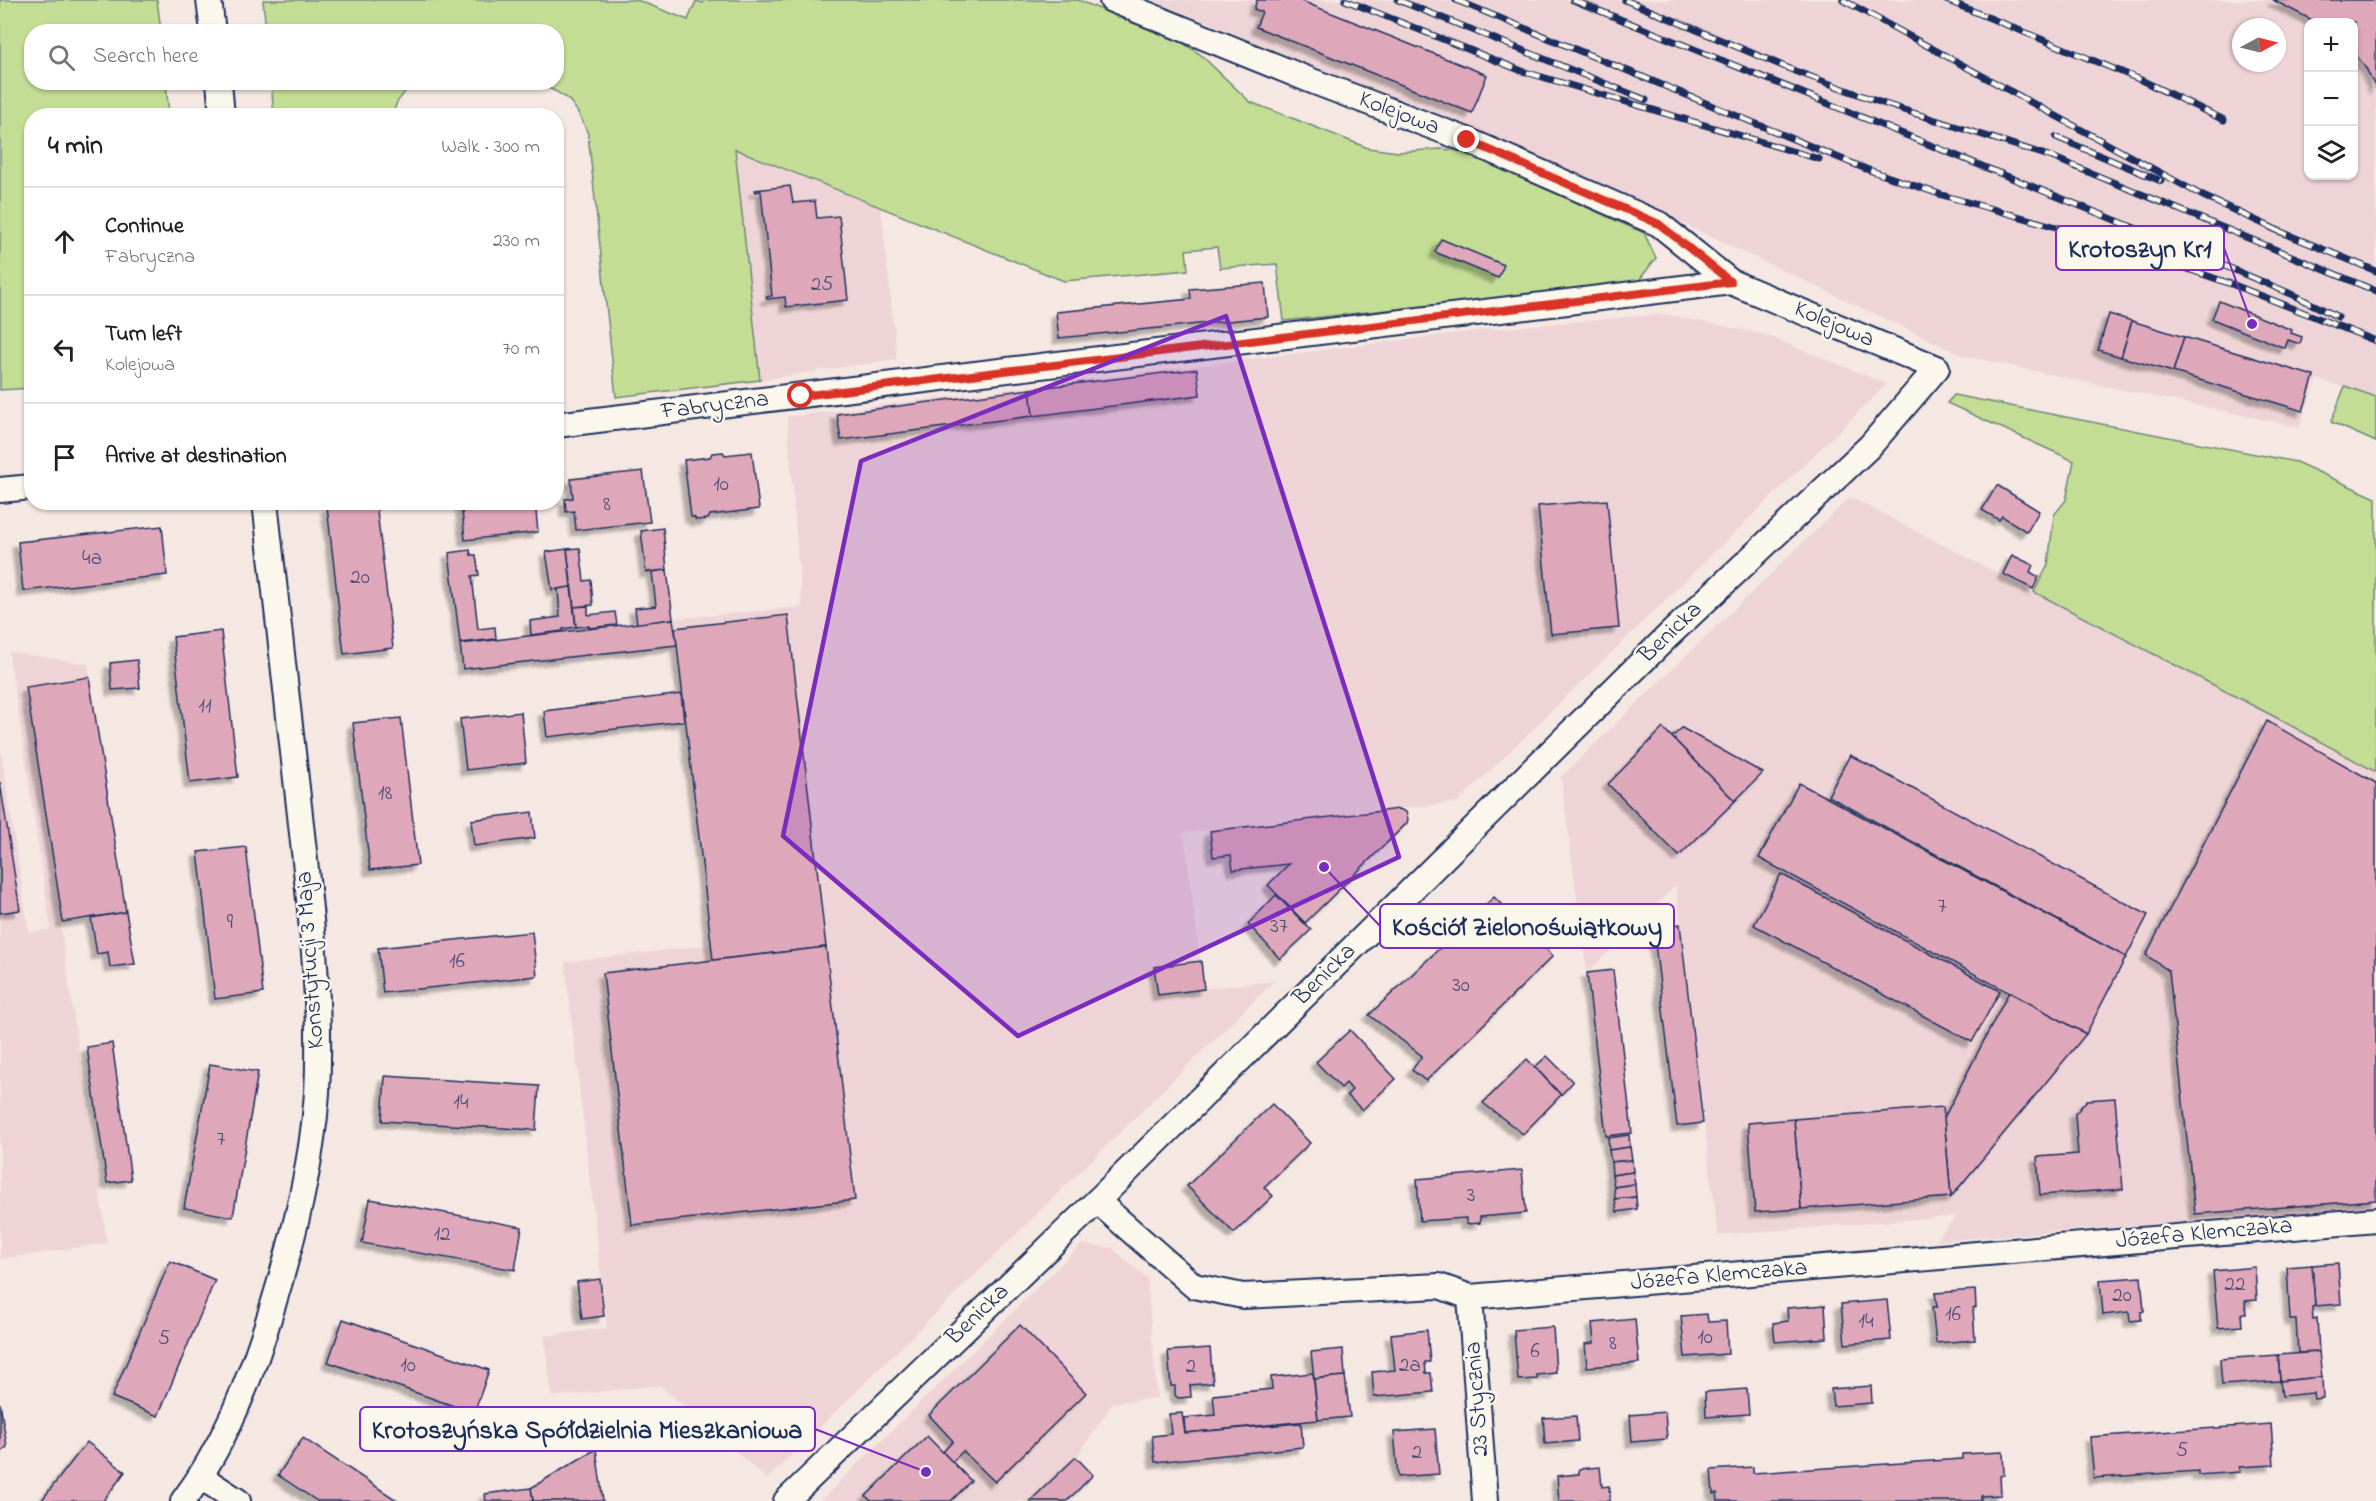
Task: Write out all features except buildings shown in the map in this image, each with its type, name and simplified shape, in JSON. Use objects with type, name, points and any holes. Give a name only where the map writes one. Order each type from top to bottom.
[{"type":"street","points":[[209,0],[212,24]]},
{"type":"street","name":"Kolejowa","points":[[1112,0],[1312,81],[1467,140],[1659,224],[1731,282],[1937,368]]},
{"type":"street","points":[[220,90],[221,108]]},
{"type":"street","name":"Fabryczna","points":[[564,424],[1731,282]]},
{"type":"street","name":"Benicka","points":[[786,1501],[1097,1201],[1668,636],[1870,446],[1937,368]]},
{"type":"street","points":[[0,490],[24,488]]},
{"type":"street","name":"Konstytucji 3 Maja","points":[[183,1501],[201,1477],[229,1424],[260,1349],[284,1268],[309,1161],[317,1094],[319,1007],[312,922],[265,510]]},
{"type":"street","name":"Józefa Klemczaka","points":[[1097,1201],[1194,1286],[1243,1296],[1439,1286],[1470,1297],[2376,1220]]},
{"type":"street","name":"23 Stycznia","points":[[1470,1297],[1485,1501]]},
{"type":"street","points":[[201,1477],[238,1501]]},
{"type":"highlighted area","points":[[1226,316],[1399,857],[1018,1036],[783,836],[861,461]]},
{"type":"shaded area","points":[[1152,0],[2376,0],[2376,397],[2317,379],[2299,427],[1964,356],[1580,175]]},
{"type":"shaded area","points":[[734,149],[881,208],[897,359],[760,380]]},
{"type":"shaded area","points":[[1663,314],[1763,334],[1887,384],[1458,802],[1184,833],[1204,989],[1274,981],[767,1479],[660,1385],[552,1397],[544,1336],[607,1328],[565,962],[711,945],[673,619],[802,607],[787,417],[1492,329]]},
{"type":"shaded area","points":[[1850,497],[2277,718],[2376,772],[2376,1207],[1935,1241],[1956,1216],[1718,1235],[1676,885],[1587,973],[1561,777]]},
{"type":"shaded area","points":[[9,652],[88,664],[126,912],[60,923],[107,1243],[0,1259],[0,746],[29,933],[51,929]]},
{"type":"shaded area","points":[[1082,1244],[1112,1248],[1147,1278],[1157,1398],[1113,1403],[1079,1454],[1028,1501],[820,1501]]},
{"type":"green space","points":[[0,0],[157,0],[160,24],[24,24],[24,90],[167,90],[168,108],[24,108],[24,388],[0,390]]},
{"type":"green space","points":[[263,0],[637,0],[688,20],[696,1],[703,3],[704,0],[1078,0],[1183,43],[1200,54],[1250,102],[1368,148],[1398,152],[1441,149],[1461,151],[1644,233],[1656,258],[1637,283],[1284,321],[1277,264],[1220,268],[1217,247],[1186,250],[1188,270],[1064,281],[735,149],[760,380],[616,397],[588,134],[575,107],[564,96],[552,90],[564,90],[564,24],[265,24]]},
{"type":"green space","points":[[272,90],[406,90],[395,108],[273,108]]},
{"type":"green space","points":[[2345,386],[2376,397],[2376,442],[2331,422]]},
{"type":"green space","points":[[1954,395],[2296,462],[2376,498],[2376,772],[2034,592],[2048,565],[2054,515],[2066,500],[2074,461],[1947,403]]},
{"type":"railway","points":[[1345,0],[1522,71],[1819,159]]},
{"type":"railway","points":[[1398,0],[1646,100]]},
{"type":"railway","points":[[1456,0],[1866,169],[1942,195],[2110,242],[2234,285],[2376,341]]},
{"type":"railway","points":[[1573,0],[2147,233],[2296,296],[2338,317]]},
{"type":"railway","points":[[1625,0],[1795,71],[1882,103],[2052,157],[2376,291]]},
{"type":"railway","points":[[1843,0],[2203,196],[2281,232]]},
{"type":"railway","points":[[1946,0],[2141,80],[2224,120]]},
{"type":"railway","points":[[2056,137],[2161,181]]},
{"type":"railway","points":[[2274,229],[2376,271]]},
{"type":"place","name":"Krotoszyn Kr1","points":[[2252,324]]},
{"type":"place","name":"Kościół Zielonoświątkowy","points":[[1324,867]]},
{"type":"place","name":"Krotoszyńska Spółdzielnia Mieszkaniowa","points":[[926,1472]]},
{"type":"route","points":[[801,396],[1731,282],[1659,224],[1467,140]]}]
